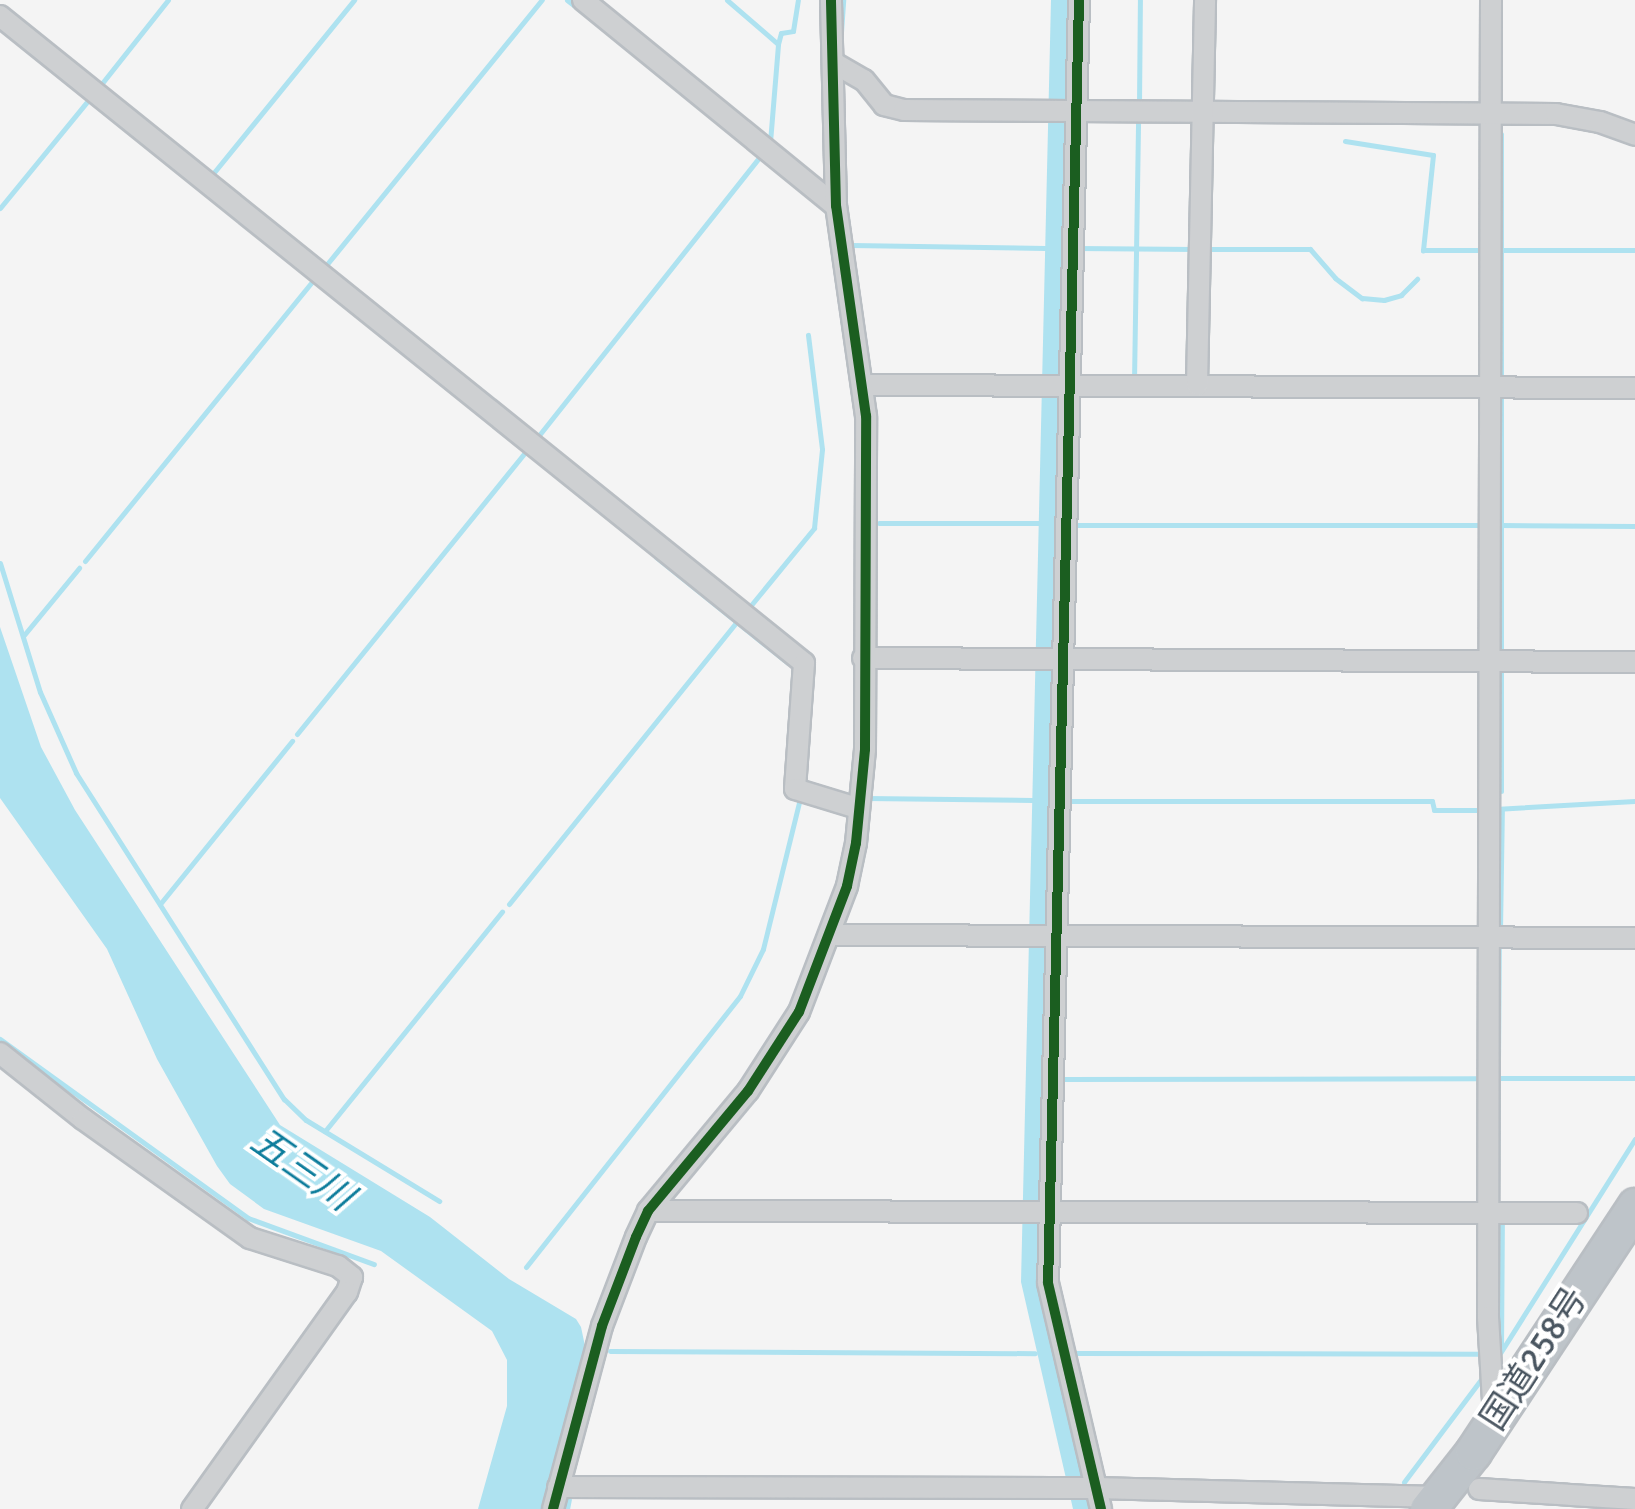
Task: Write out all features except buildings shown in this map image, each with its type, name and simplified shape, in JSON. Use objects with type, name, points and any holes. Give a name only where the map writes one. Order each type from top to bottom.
[{"type":"highway","name":"国道258号","points":[[1433,1503],[1473,1452],[1634,1209]]},
{"type":"street","points":[[583,0],[836,206]]},
{"type":"street","points":[[553,1509],[602,1326],[648,1210],[776,1052],[799,1012],[847,886],[856,844],[865,749],[866,482],[862,385],[836,206],[831,0]]},
{"type":"street","points":[[1079,0],[1049,1212],[1052,1308],[1102,1509]]},
{"type":"street","points":[[1197,385],[1204,0]]},
{"type":"street","points":[[1490,0],[1488,1317],[1494,1420]]},
{"type":"street","points":[[0,16],[804,664],[794,789],[857,808]]},
{"type":"street","points":[[834,63],[864,80],[876,98],[892,108],[1556,114],[1635,135]]},
{"type":"street","points":[[862,385],[1635,388]]},
{"type":"street","points":[[863,658],[1635,662]]},
{"type":"street","points":[[828,936],[1635,938]]},
{"type":"street","points":[[0,1054],[83,1119],[250,1238],[338,1266],[352,1276],[347,1292],[192,1509]]},
{"type":"street","points":[[648,1210],[1577,1213]]},
{"type":"street","points":[[1473,1452],[1479,1499],[1635,1499]]},
{"type":"street","points":[[558,1487],[841,1498],[1096,1488],[1433,1503]]},
{"type":"water","points":[[1051,0],[1076,0],[1043,1267],[1095,1509],[1073,1509],[1021,1282]]},
{"type":"water","name":"五三川","points":[[0,627],[41,747],[75,810],[280,1125],[430,1217],[509,1279],[576,1319],[581,1327],[585,1346],[542,1509],[478,1509],[507,1406],[507,1360],[492,1331],[381,1251],[264,1209],[230,1184],[217,1166],[157,1059],[107,949],[0,798]]},
{"type":"waterway","points":[[99,87],[168,0]]},
{"type":"waterway","points":[[211,176],[354,0]]},
{"type":"waterway","points":[[323,269],[542,0]]},
{"type":"waterway","points":[[567,0],[581,11]]},
{"type":"waterway","points":[[727,0],[778,44]]},
{"type":"waterway","points":[[770,142],[778,44],[781,33],[793,31],[798,0]]},
{"type":"waterway","points":[[841,32],[843,0]]},
{"type":"waterway","points":[[1139,105],[1140,0]]},
{"type":"waterway","points":[[0,208],[90,98]]},
{"type":"waterway","points":[[1134,381],[1138,119]]},
{"type":"waterway","points":[[1501,134],[1501,381]]},
{"type":"waterway","points":[[1345,141],[1433,155],[1423,250],[1483,250]]},
{"type":"waterway","points":[[536,439],[760,156]]},
{"type":"waterway","points":[[851,245],[1045,248]]},
{"type":"waterway","points":[[1077,248],[1195,249]]},
{"type":"waterway","points":[[1208,249],[1310,249],[1335,278],[1362,298],[1384,300],[1401,295],[1417,279]]},
{"type":"waterway","points":[[1500,250],[1635,250]]},
{"type":"waterway","points":[[85,561],[316,277]]},
{"type":"waterway","points":[[747,610],[814,528],[822,449],[808,335]]},
{"type":"waterway","points":[[1501,393],[1501,654]]},
{"type":"waterway","points":[[297,734],[528,449]]},
{"type":"waterway","points":[[879,523],[1038,523]]},
{"type":"waterway","points":[[1072,525],[1479,525]]},
{"type":"waterway","points":[[1500,525],[1635,526]]},
{"type":"waterway","points":[[656,557],[788,663]]},
{"type":"waterway","points":[[0,563],[40,692],[76,773],[284,1099],[306,1120],[439,1201]]},
{"type":"waterway","points":[[24,635],[79,568]]},
{"type":"waterway","points":[[509,904],[736,623]]},
{"type":"waterway","points":[[1501,668],[1501,791]]},
{"type":"waterway","points":[[160,904],[292,741]]},
{"type":"waterway","points":[[526,1267],[740,996],[763,949],[800,798]]},
{"type":"waterway","points":[[866,798],[1032,800]]},
{"type":"waterway","points":[[1066,801],[1432,801],[1434,810],[1482,810]]},
{"type":"waterway","points":[[1495,809],[1635,801]]},
{"type":"waterway","points":[[1500,930],[1502,809]]},
{"type":"waterway","points":[[325,1131],[502,912]]},
{"type":"waterway","points":[[1497,1205],[1499,945]]},
{"type":"waterway","points":[[0,1039],[248,1218],[374,1264]]},
{"type":"waterway","points":[[1059,1079],[1478,1078]]},
{"type":"waterway","points":[[1498,1078],[1635,1078]]},
{"type":"waterway","points":[[1497,1358],[1635,1139]]},
{"type":"waterway","points":[[1501,1350],[1502,1221]]},
{"type":"waterway","points":[[610,1351],[1035,1353]]},
{"type":"waterway","points":[[1072,1353],[1482,1354]]},
{"type":"waterway","points":[[1404,1482],[1482,1378]]},
{"type":"waterway","points":[[567,1509],[569,1499]]},
{"type":"cycle path","points":[[553,1509],[602,1326],[636,1237],[648,1211],[748,1091],[799,1012],[847,886],[856,843],[865,749],[866,416],[836,206],[831,0]]},
{"type":"cycle path","points":[[1079,0],[1048,1283],[1101,1509]]}]
